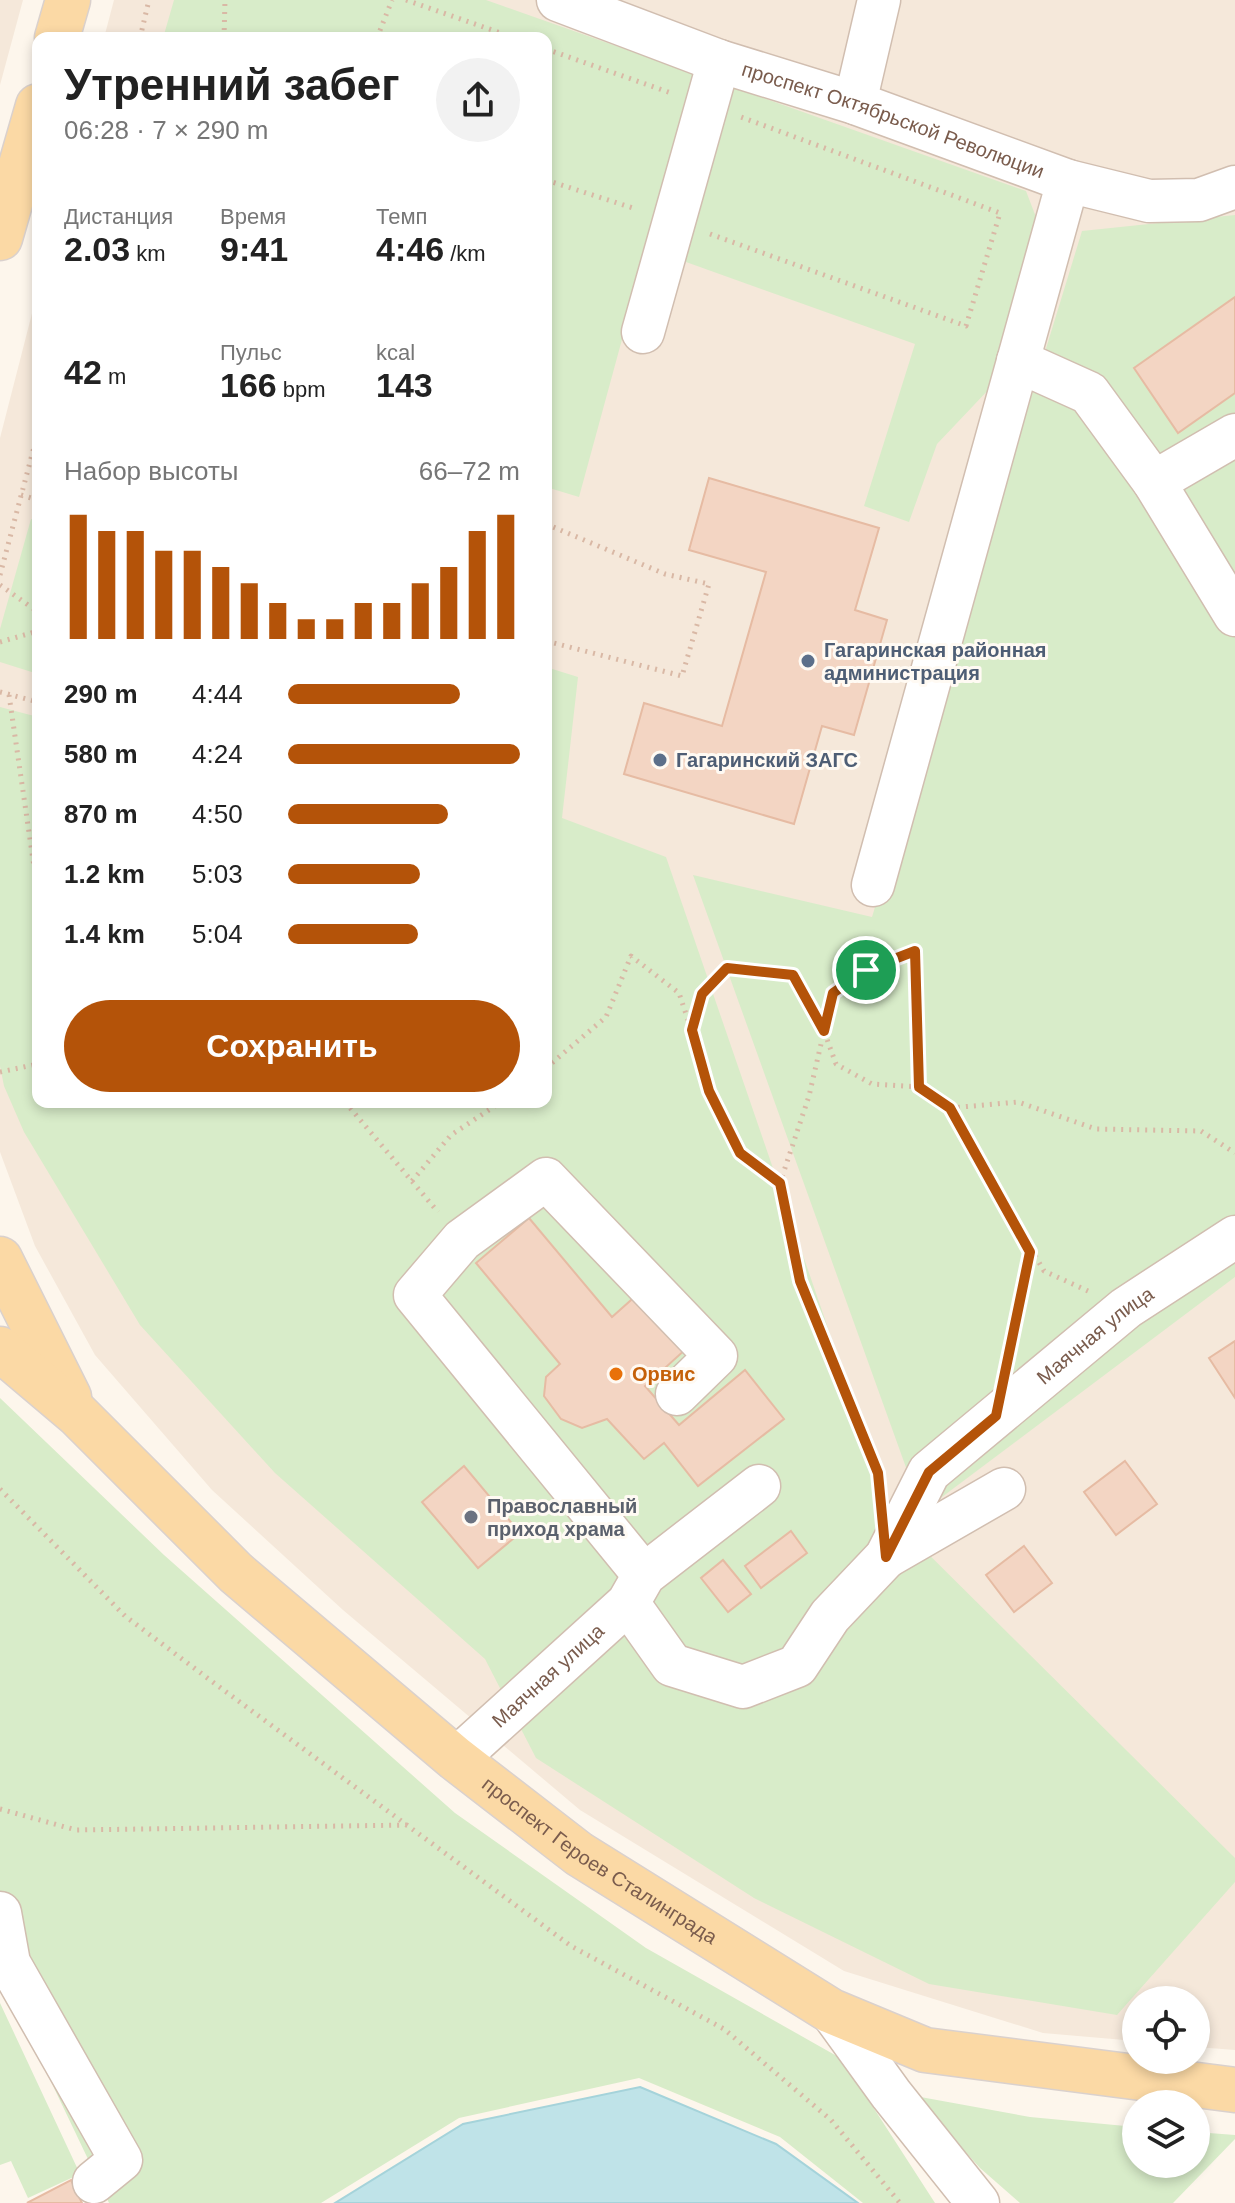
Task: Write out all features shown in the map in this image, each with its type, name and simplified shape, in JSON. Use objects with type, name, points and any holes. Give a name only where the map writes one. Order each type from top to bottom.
[{"type":"main road","points":[[59,32],[68,0]]},
{"type":"main road","points":[[0,238],[32,127]]},
{"type":"main road","points":[[0,1259],[77,1414]]},
{"type":"main road","points":[[0,1349],[77,1414]]},
{"type":"main road","name":"проспект Героев Сталинграда","points":[[77,1414],[236,1573],[456,1759],[579,1854],[831,2011],[925,2050],[1235,2090]]},
{"type":"street","points":[[855,103],[879,0]]},
{"type":"street","name":"проспект Октябрьской Революции","points":[[583,4],[719,61],[855,103],[1068,181],[1149,201],[1199,200],[1235,187]]},
{"type":"street","points":[[643,332],[719,61]]},
{"type":"street","points":[[873,885],[1068,181]]},
{"type":"street","points":[[1018,361],[1089,393],[1154,482],[1235,615]]},
{"type":"street","points":[[1154,482],[1235,435]]},
{"type":"street","points":[[677,1394],[716,1356],[546,1179],[462,1240],[415,1295],[636,1589],[759,1486]]},
{"type":"street","name":"Маячная улица","points":[[456,1759],[636,1589],[672,1665],[743,1687],[797,1666],[830,1616],[886,1557],[929,1472],[1126,1308],[1235,1237]]},
{"type":"street","points":[[886,1557],[1004,1489]]},
{"type":"street","points":[[0,1913],[9,1963],[121,2160],[94,2182]]},
{"type":"street","points":[[831,2011],[891,2094],[978,2203]]},
{"type":"path","points":[[141,32],[149,0]]},
{"type":"path","points":[[224,32],[225,0]]},
{"type":"path","points":[[379,32],[392,0]]},
{"type":"path","points":[[406,0],[498,32]]},
{"type":"path","points":[[552,51],[1000,213],[966,326],[674,221],[552,182]]},
{"type":"path","points":[[0,575],[32,454]]},
{"type":"path","points":[[21,495],[32,498]]},
{"type":"path","points":[[552,527],[665,574],[709,584],[682,676],[552,643]]},
{"type":"path","points":[[0,585],[32,608]]},
{"type":"path","points":[[0,642],[32,633]]},
{"type":"path","points":[[0,692],[32,701]]},
{"type":"path","points":[[9,695],[32,853]]},
{"type":"path","points":[[879,1487],[878,1473],[800,1281],[780,1183],[809,1096],[833,993],[866,970],[915,951],[919,1087]]},
{"type":"path","points":[[552,1063],[606,1017],[631,956],[679,993],[709,1091],[740,1153],[780,1183]]},
{"type":"path","points":[[692,1030],[702,994],[727,968],[793,975],[824,1031],[836,1064],[872,1084],[919,1087],[950,1108],[1030,1252],[1044,1271],[1126,1308]]},
{"type":"path","points":[[0,1072],[32,1065]]},
{"type":"path","points":[[950,1108],[1018,1102],[1096,1129],[1201,1131],[1235,1153]]},
{"type":"path","points":[[350,1108],[462,1240]]},
{"type":"path","points":[[412,1181],[451,1135],[492,1108]]},
{"type":"path","points":[[996,1416],[1030,1252]]},
{"type":"path","points":[[0,1489],[125,1616],[571,1946],[724,2029],[831,2120],[900,2203]]},
{"type":"path","points":[[0,1809],[76,1830],[409,1825]]},
{"type":"shaded area","points":[[0,0],[23,0],[0,85]]},
{"type":"shaded area","points":[[114,0],[1235,0],[1235,2050],[1210,2048],[1210,1986],[1122,1986],[1122,2040],[1043,2033],[844,1971],[580,1810],[343,1610],[212,1490],[95,1355],[35,1246],[0,1152],[0,438],[32,313],[32,1108],[552,1108],[552,32],[106,32]]},
{"type":"green space","points":[[174,0],[486,0],[1026,191],[1039,225],[992,386],[937,444],[909,522],[864,506],[915,344],[647,248],[579,497],[552,489],[552,32],[165,32]]},
{"type":"green space","points":[[1235,215],[1235,1277],[922,1512],[693,875],[872,917],[1082,231]]},
{"type":"green space","points":[[32,519],[32,672],[0,662],[0,629]]},
{"type":"green space","points":[[552,669],[578,677],[562,818],[666,857],[894,1520],[1235,1858],[1235,1882],[1143,1986],[1122,1986],[1122,2009],[1117,2015],[929,1984],[754,1898],[536,1758],[485,1659],[275,1473],[140,1325],[24,1132],[4,1086],[0,1066],[0,707],[32,715],[32,1108],[552,1108]]},
{"type":"green space","points":[[0,1398],[164,1555],[455,1813],[646,1948],[842,2059],[935,2203],[863,2203],[780,2137],[639,2078],[459,2118],[321,2203],[109,2203],[0,1975]]},
{"type":"green space","points":[[0,2003],[80,2174],[28,2198],[11,2161],[0,2165]]},
{"type":"green space","points":[[915,2096],[1030,2117],[1122,2126],[1122,2178],[1197,2178],[1173,2203],[1020,2203],[980,2168]]},
{"type":"green space","points":[[1210,2133],[1235,2135],[1235,2139],[1210,2165]]},
{"type":"water","points":[[640,2087],[776,2144],[858,2203],[335,2203],[463,2124]]},
{"type":"building","points":[[1235,297],[1235,393],[1178,433],[1134,368]]},
{"type":"building","name":"Гагаринская районная администрация","points":[[709,478],[879,528],[855,610],[887,620],[854,735],[822,726],[794,824],[624,774],[644,703],[722,726],[766,572],[689,550]]},
{"type":"building","points":[[529,1218],[612,1317],[639,1293],[687,1348],[645,1386],[679,1425],[745,1370],[784,1419],[698,1486],[664,1443],[644,1459],[607,1419],[582,1428],[561,1419],[544,1396],[546,1377],[560,1364],[476,1263]]},
{"type":"building","points":[[1235,1341],[1235,1398],[1209,1358]]},
{"type":"building","points":[[1125,1461],[1157,1504],[1116,1535],[1084,1492]]},
{"type":"building","name":"Православный приход храма","points":[[464,1466],[520,1533],[478,1568],[422,1502]]},
{"type":"building","points":[[791,1531],[807,1553],[761,1588],[745,1566]]},
{"type":"building","points":[[1024,1546],[1052,1583],[1014,1612],[986,1575]]},
{"type":"building","points":[[723,1560],[751,1594],[728,1612],[701,1578]]},
{"type":"building","points":[[71,2180],[82,2203],[27,2203]]},
{"type":"place","name":"Гагаринская районная администрация","points":[[808,661]]},
{"type":"place","name":"Гагаринский ЗАГС","points":[[660,760]]},
{"type":"place","name":"Орвис","points":[[616,1374]]},
{"type":"place","name":"Православный приход храма","points":[[471,1517]]},
{"type":"route","points":[[915,951],[919,1087],[950,1108],[1030,1252],[996,1416],[929,1472],[886,1557],[878,1473],[800,1281],[780,1183],[740,1153],[709,1091],[692,1030],[702,994],[727,968],[793,975],[824,1031],[833,993],[866,970],[915,951]]}]
